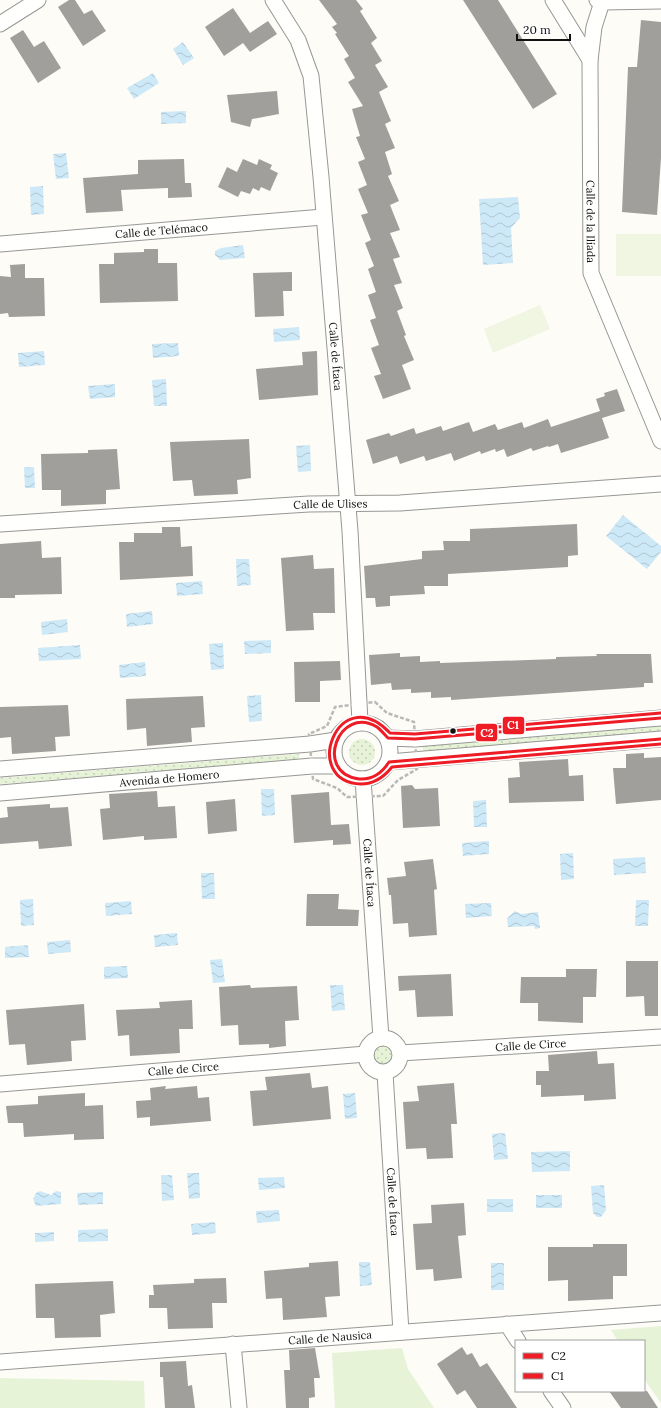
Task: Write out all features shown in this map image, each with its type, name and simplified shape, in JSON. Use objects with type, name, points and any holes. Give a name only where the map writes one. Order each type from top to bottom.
[{"type":"street","points":[[0,24],[38,0]]},
{"type":"street","name":"Calle de Ítaca","points":[[273,0],[298,40],[311,76],[321,177],[347,504],[360,722]]},
{"type":"street","points":[[553,0],[590,60]]},
{"type":"street","points":[[599,1],[661,1]]},
{"type":"street","name":"Calle de la Ilíada","points":[[599,1],[590,60],[591,273],[661,442]]},
{"type":"street","name":"Calle de Telémaco","points":[[0,244],[323,217]]},
{"type":"street","name":"Calle de Ulises","points":[[0,524],[308,504],[400,503],[661,484]]},
{"type":"street","points":[[388,738],[415,739],[661,718]]},
{"type":"street","points":[[360,722],[368,723],[377,726],[388,738],[391,746],[389,762],[379,774],[364,779],[349,776],[338,766],[334,749],[336,740],[345,728],[360,722]]},
{"type":"street","points":[[389,762],[661,739]]},
{"type":"street","name":"Avenida de Homero","points":[[0,769],[310,744],[336,740]]},
{"type":"street","name":"Avenida de Homero","points":[[0,793],[312,766],[338,766]]},
{"type":"street","name":"Calle de Ítaca","points":[[364,779],[381,1038]]},
{"type":"street","name":"Calle de Circe","points":[[400,1053],[661,1037]]},
{"type":"street","points":[[381,1038],[391,1040],[396,1043],[400,1053],[398,1064],[390,1071],[384,1072],[371,1068],[366,1059],[369,1046],[376,1039],[381,1038]]},
{"type":"street","name":"Calle de Circe","points":[[0,1084],[366,1054]]},
{"type":"street","name":"Calle de Ítaca","points":[[384,1072],[401,1332]]},
{"type":"street","name":"Calle de Nausica","points":[[0,1362],[661,1312]]},
{"type":"street","points":[[507,1324],[517,1340]]},
{"type":"street","points":[[233,1344],[239,1408]]},
{"type":"street","points":[[552,1392],[563,1408]]},
{"type":"path","points":[[375,702],[387,713],[414,722],[415,739],[418,769],[398,780],[383,796],[347,798],[337,788],[313,779],[308,734],[327,726],[335,707],[375,702]]},
{"type":"green space","points":[[616,234],[661,234],[661,276],[616,276]]},
{"type":"green space","points":[[540,305],[550,329],[493,353],[484,329]]},
{"type":"green space","points":[[661,722],[661,732],[424,754],[422,744]]},
{"type":"green space","points":[[362,739],[371,743],[375,752],[371,761],[362,765],[353,761],[349,752],[353,743]]},
{"type":"green space","points":[[299,754],[299,760],[0,784],[0,778]]},
{"type":"green space","points":[[383,1044],[390,1047],[393,1054],[390,1061],[383,1064],[376,1061],[373,1054],[376,1047]]},
{"type":"green space","points":[[661,1326],[661,1403],[645,1380],[645,1340],[617,1340],[611,1330]]},
{"type":"green space","points":[[402,1348],[408,1369],[434,1408],[335,1408],[332,1353]]},
{"type":"green space","points":[[0,1378],[144,1381],[145,1408],[0,1408]]},
{"type":"water","points":[[183,42],[194,58],[183,65],[173,49]]},
{"type":"water","points":[[153,73],[159,83],[134,99],[127,88]]},
{"type":"water","points":[[186,111],[186,123],[161,124],[161,112]]},
{"type":"water","points":[[66,153],[69,178],[56,179],[53,154]]},
{"type":"water","points":[[43,186],[44,214],[31,215],[30,187]]},
{"type":"water","points":[[518,197],[520,218],[511,228],[513,263],[483,265],[479,199]]},
{"type":"water","points":[[243,245],[245,258],[220,260],[215,255],[215,251],[221,248]]},
{"type":"water","points":[[299,327],[300,340],[274,342],[273,329]]},
{"type":"water","points":[[178,343],[179,356],[153,358],[152,344]]},
{"type":"water","points":[[44,351],[45,365],[19,367],[18,353]]},
{"type":"water","points":[[166,379],[167,406],[154,406],[152,380]]},
{"type":"water","points":[[115,384],[115,397],[90,399],[88,386]]},
{"type":"water","points":[[310,445],[311,471],[298,472],[296,446]]},
{"type":"water","points":[[24,467],[34,467],[35,488],[25,488]]},
{"type":"water","points":[[623,515],[661,546],[661,552],[647,569],[606,536]]},
{"type":"water","points":[[236,559],[249,559],[251,585],[237,586]]},
{"type":"water","points":[[202,581],[203,594],[177,596],[176,583]]},
{"type":"water","points":[[152,611],[153,624],[127,627],[126,614]]},
{"type":"water","points":[[67,619],[68,632],[42,635],[41,622]]},
{"type":"water","points":[[271,640],[271,653],[245,654],[244,641]]},
{"type":"water","points":[[223,643],[224,669],[211,670],[209,644]]},
{"type":"water","points":[[80,645],[81,659],[39,661],[38,648]]},
{"type":"water","points":[[145,662],[146,676],[120,678],[119,665]]},
{"type":"water","points":[[261,695],[262,721],[249,722],[247,696]]},
{"type":"water","points":[[261,789],[274,789],[275,815],[262,816]]},
{"type":"water","points":[[486,800],[487,827],[474,827],[473,801]]},
{"type":"water","points":[[489,841],[489,854],[463,856],[462,843]]},
{"type":"water","points":[[573,853],[574,879],[561,880],[560,854]]},
{"type":"water","points":[[645,857],[646,873],[614,875],[613,859]]},
{"type":"water","points":[[201,873],[214,873],[215,899],[202,899]]},
{"type":"water","points":[[33,899],[34,925],[21,926],[20,900]]},
{"type":"water","points":[[636,900],[649,900],[648,926],[635,926]]},
{"type":"water","points":[[131,901],[132,914],[106,916],[105,903]]},
{"type":"water","points":[[491,903],[492,916],[466,918],[465,904]]},
{"type":"water","points":[[515,911],[521,914],[538,912],[540,928],[535,929],[534,926],[508,927],[507,918]]},
{"type":"water","points":[[177,933],[178,945],[155,947],[154,935]]},
{"type":"water","points":[[70,940],[71,952],[48,954],[47,942]]},
{"type":"water","points":[[28,945],[29,957],[5,958],[5,947]]},
{"type":"water","points":[[222,959],[225,982],[213,983],[210,960]]},
{"type":"water","points":[[127,966],[128,978],[104,979],[104,967]]},
{"type":"water","points":[[330,985],[343,985],[345,1010],[332,1011]]},
{"type":"water","points":[[355,1093],[357,1118],[345,1119],[343,1094]]},
{"type":"water","points":[[505,1133],[508,1159],[494,1160],[492,1134]]},
{"type":"water","points":[[570,1151],[570,1171],[532,1172],[531,1152]]},
{"type":"water","points":[[187,1173],[199,1173],[200,1198],[189,1199]]},
{"type":"water","points":[[161,1175],[172,1175],[174,1200],[162,1201]]},
{"type":"water","points":[[284,1177],[285,1188],[259,1190],[258,1178]]},
{"type":"water","points":[[604,1185],[606,1210],[601,1217],[597,1217],[593,1213],[591,1186]]},
{"type":"water","points":[[40,1191],[51,1195],[56,1191],[61,1192],[61,1204],[36,1206],[33,1199],[36,1193]]},
{"type":"water","points":[[103,1192],[103,1204],[78,1205],[77,1193]]},
{"type":"water","points":[[536,1195],[562,1195],[562,1208],[536,1208]]},
{"type":"water","points":[[487,1199],[513,1199],[513,1212],[487,1212]]},
{"type":"water","points":[[279,1210],[280,1221],[257,1223],[256,1211]]},
{"type":"water","points":[[215,1222],[216,1233],[192,1235],[191,1224]]},
{"type":"water","points":[[108,1229],[108,1241],[78,1242],[78,1230]]},
{"type":"water","points":[[54,1232],[54,1241],[35,1242],[35,1233]]},
{"type":"water","points":[[359,1262],[370,1262],[372,1285],[360,1286]]},
{"type":"water","points":[[491,1263],[504,1263],[504,1290],[491,1290]]},
{"type":"building","points":[[69,0],[75,0],[84,14],[92,10],[106,31],[83,46],[58,7]]},
{"type":"building","points":[[319,0],[356,0],[363,9],[360,11],[377,38],[371,43],[382,61],[375,65],[388,87],[379,92],[391,121],[385,124],[395,148],[385,152],[392,174],[388,176],[399,201],[390,205],[400,230],[390,233],[400,257],[393,259],[402,283],[394,285],[403,308],[397,311],[406,335],[404,336],[414,360],[402,365],[411,389],[383,399],[374,376],[381,374],[371,348],[379,345],[370,320],[376,318],[368,295],[376,292],[368,269],[374,266],[365,243],[371,240],[361,215],[368,213],[358,189],[367,185],[358,162],[365,159],[356,137],[360,136],[352,109],[363,106],[348,82],[355,78],[344,59],[349,56],[335,34],[337,33],[332,27],[337,24]]},
{"type":"building","points":[[463,0],[498,0],[557,94],[533,109]]},
{"type":"building","points":[[233,8],[250,33],[268,21],[277,34],[250,52],[243,43],[224,56],[205,27]]},
{"type":"building","points":[[641,20],[661,22],[661,158],[657,215],[622,212],[628,67],[637,67]]},
{"type":"building","points":[[23,30],[34,47],[44,41],[61,68],[38,83],[10,38]]},
{"type":"building","points":[[277,91],[279,114],[252,119],[250,127],[231,122],[227,95]]},
{"type":"building","points":[[184,159],[185,183],[191,183],[192,197],[168,198],[168,188],[121,190],[123,211],[86,213],[83,178],[138,174],[138,160]]},
{"type":"building","points":[[243,159],[257,165],[259,159],[272,165],[270,169],[278,173],[270,191],[261,187],[259,191],[253,188],[250,194],[241,191],[238,197],[218,187],[227,167],[237,172]]},
{"type":"building","points":[[144,249],[158,249],[158,263],[177,263],[178,301],[100,303],[99,264],[114,264],[114,253],[144,252]]},
{"type":"building","points":[[25,264],[25,278],[44,278],[45,316],[9,317],[8,313],[0,314],[0,276],[11,277],[10,265]]},
{"type":"building","points":[[292,272],[292,291],[283,291],[284,316],[255,317],[253,273]]},
{"type":"building","points":[[317,351],[318,395],[259,400],[256,369],[303,365],[302,352]]},
{"type":"building","points":[[617,389],[625,411],[602,418],[609,438],[561,453],[558,444],[533,451],[531,448],[507,457],[504,449],[496,452],[495,449],[481,454],[480,451],[454,461],[451,453],[426,461],[424,456],[400,464],[397,456],[373,464],[366,440],[389,433],[391,436],[414,428],[416,434],[441,426],[443,431],[469,422],[473,432],[495,424],[498,430],[522,422],[524,428],[548,419],[551,427],[600,411],[596,399],[605,396],[604,393]]},
{"type":"building","points":[[249,439],[251,478],[237,480],[238,494],[194,496],[192,480],[173,481],[170,442]]},
{"type":"building","points":[[117,449],[120,489],[106,490],[106,504],[61,506],[61,490],[42,490],[41,454],[88,453],[88,450]]},
{"type":"building","points":[[577,524],[578,555],[568,556],[568,567],[448,574],[448,586],[424,586],[425,594],[390,596],[390,606],[376,607],[375,598],[366,598],[364,566],[422,559],[422,551],[444,550],[443,541],[470,541],[470,529]]},
{"type":"building","points":[[162,527],[180,527],[181,547],[192,546],[193,576],[120,580],[119,542],[134,542],[134,533],[162,533]]},
{"type":"building","points":[[41,541],[42,558],[61,557],[62,594],[15,595],[15,598],[0,598],[0,544]]},
{"type":"building","points":[[313,555],[314,569],[334,568],[335,613],[313,613],[314,630],[286,631],[281,558]]},
{"type":"building","points":[[400,653],[400,657],[420,656],[420,662],[440,661],[440,663],[556,659],[556,657],[597,656],[596,654],[651,654],[653,683],[644,683],[644,687],[451,700],[451,697],[431,698],[431,692],[411,693],[411,689],[392,690],[391,683],[371,685],[369,655]]},
{"type":"building","points":[[340,661],[341,680],[320,681],[320,702],[295,702],[294,662]]},
{"type":"building","points":[[203,696],[205,727],[191,728],[192,742],[147,746],[146,728],[127,730],[126,699]]},
{"type":"building","points":[[68,705],[70,736],[55,737],[56,751],[12,754],[11,737],[0,738],[0,707]]},
{"type":"building","points":[[644,753],[644,758],[661,757],[661,800],[616,804],[613,768],[626,768],[626,754]]},
{"type":"building","points":[[568,759],[569,776],[583,775],[584,801],[509,803],[508,778],[520,777],[519,762]]},
{"type":"building","points":[[412,785],[415,789],[438,788],[440,826],[403,828],[401,786]]},
{"type":"building","points":[[157,791],[158,807],[175,806],[177,838],[144,840],[144,836],[103,840],[100,809],[110,808],[109,794]]},
{"type":"building","points":[[329,792],[331,825],[349,824],[351,844],[333,845],[333,840],[294,843],[291,795]]},
{"type":"building","points":[[235,799],[237,831],[208,834],[206,802]]},
{"type":"building","points":[[50,804],[50,808],[68,807],[72,846],[39,849],[38,841],[0,844],[0,818],[8,817],[7,807]]},
{"type":"building","points":[[433,859],[437,889],[434,890],[437,935],[409,937],[408,923],[393,924],[391,895],[389,895],[387,878],[406,876],[404,862]]},
{"type":"building","points":[[307,894],[339,894],[338,909],[359,910],[358,926],[306,926]]},
{"type":"building","points":[[626,961],[658,961],[658,1016],[645,1016],[644,996],[626,997]]},
{"type":"building","points":[[566,969],[597,969],[596,997],[583,997],[583,1023],[538,1021],[538,1003],[520,1003],[521,977],[566,977]]},
{"type":"building","points":[[451,974],[453,1016],[417,1017],[415,990],[399,991],[398,976]]},
{"type":"building","points":[[250,985],[251,988],[297,986],[299,1020],[285,1021],[286,1046],[269,1048],[269,1044],[239,1045],[238,1025],[221,1026],[219,987]]},
{"type":"building","points":[[192,1000],[193,1029],[179,1029],[180,1053],[130,1056],[129,1035],[118,1036],[116,1010],[160,1008],[159,1002]]},
{"type":"building","points":[[84,1004],[86,1040],[71,1041],[72,1061],[27,1065],[25,1044],[9,1045],[6,1010]]},
{"type":"building","points":[[597,1051],[598,1064],[614,1063],[616,1099],[584,1101],[584,1095],[541,1097],[541,1085],[536,1085],[536,1071],[549,1071],[548,1055]]},
{"type":"building","points":[[310,1073],[312,1088],[328,1086],[331,1119],[253,1126],[250,1091],[267,1090],[265,1077]]},
{"type":"building","points":[[454,1083],[457,1124],[451,1124],[453,1158],[427,1159],[426,1148],[406,1149],[403,1102],[419,1101],[417,1086]]},
{"type":"building","points":[[166,1086],[165,1089],[197,1086],[198,1098],[209,1097],[211,1121],[150,1126],[150,1117],[137,1118],[136,1101],[151,1100],[150,1088]]},
{"type":"building","points":[[85,1093],[85,1106],[103,1105],[104,1139],[74,1140],[74,1134],[24,1137],[23,1123],[8,1123],[6,1106],[38,1104],[38,1096]]},
{"type":"building","points":[[464,1203],[466,1235],[458,1236],[462,1278],[434,1281],[433,1269],[416,1270],[413,1224],[432,1223],[431,1205]]},
{"type":"building","points":[[593,1244],[627,1244],[627,1276],[613,1276],[613,1299],[568,1301],[568,1280],[548,1281],[548,1247],[593,1247]]},
{"type":"building","points":[[338,1261],[340,1296],[325,1297],[327,1317],[283,1320],[282,1298],[266,1299],[264,1271],[309,1267],[309,1263]]},
{"type":"building","points":[[226,1278],[227,1303],[212,1303],[213,1328],[168,1329],[167,1308],[149,1308],[149,1295],[154,1295],[153,1285],[194,1283],[194,1279]]},
{"type":"building","points":[[113,1281],[115,1313],[100,1315],[101,1337],[55,1338],[54,1318],[36,1318],[35,1284]]},
{"type":"building","points":[[462,1347],[467,1355],[472,1353],[480,1367],[487,1363],[517,1408],[477,1408],[465,1390],[457,1395],[437,1364]]},
{"type":"building","points":[[315,1348],[320,1378],[314,1378],[315,1397],[309,1398],[309,1408],[286,1408],[284,1370],[290,1370],[289,1350]]},
{"type":"building","points":[[186,1361],[188,1386],[192,1385],[195,1408],[165,1408],[163,1377],[160,1377],[160,1362]]},
{"type":"building","points":[[647,1391],[658,1408],[621,1408],[610,1392]]},
{"type":"transit line","name":"C1","points":[[661,713],[415,734],[390,733],[371,720],[355,718],[342,725],[333,738],[330,753],[332,768],[343,779],[366,784],[386,774],[392,767],[661,744]]},
{"type":"transit line","name":"C2","points":[[661,718],[415,739],[388,738],[377,727],[363,722],[352,725],[342,732],[336,742],[334,754],[337,765],[345,774],[359,779],[364,779],[376,775],[389,762],[661,739]]}]
